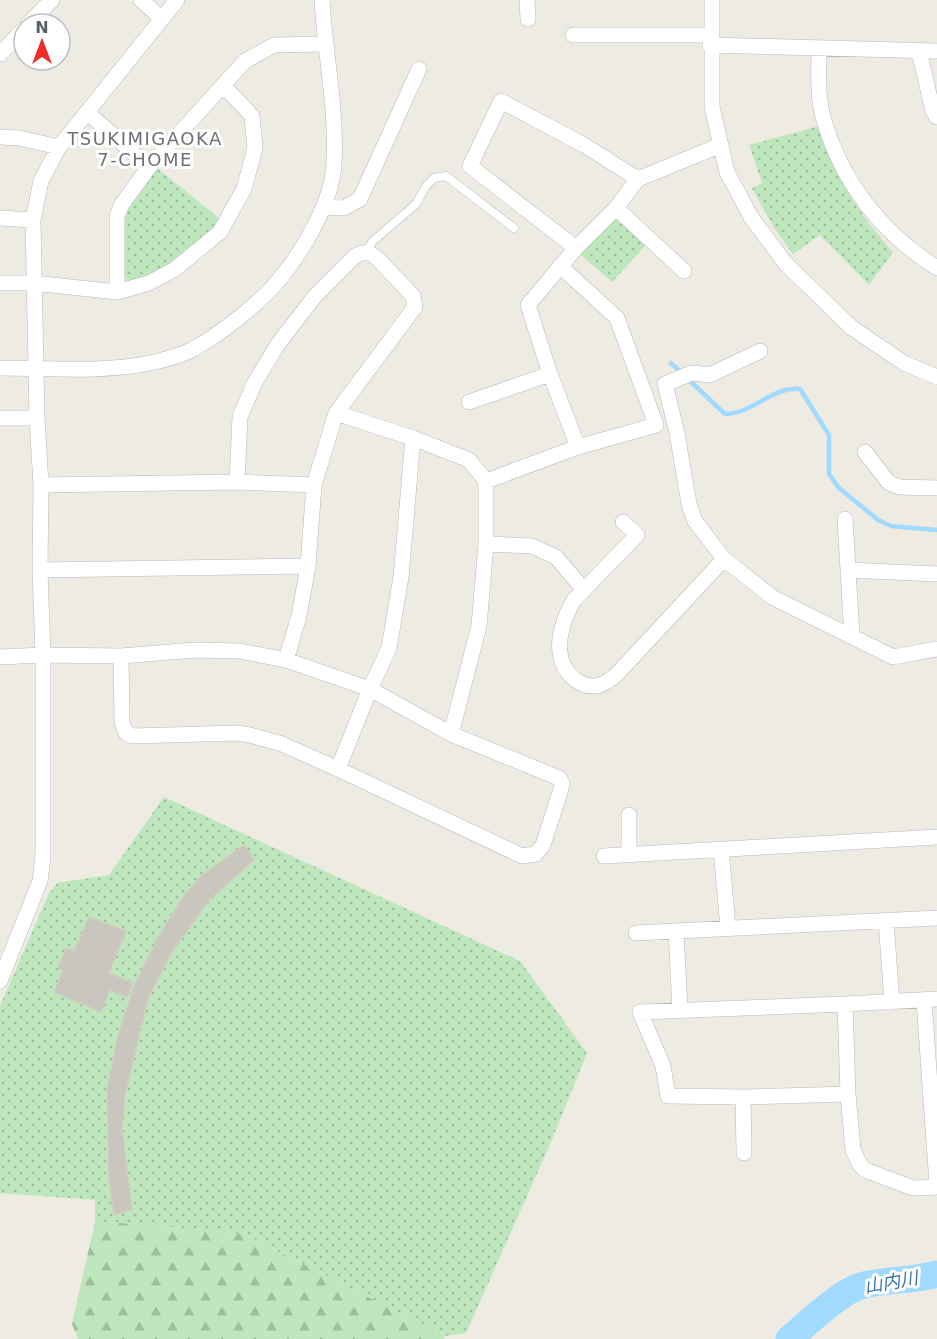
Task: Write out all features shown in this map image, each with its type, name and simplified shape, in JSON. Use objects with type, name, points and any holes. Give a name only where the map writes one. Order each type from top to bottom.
[{"type":"street","points":[[40,12],[52,0]]},
{"type":"street","points":[[141,0],[161,18]]},
{"type":"street","points":[[0,981],[40,881],[42,870],[41,485],[37,418],[33,220],[41,180],[59,147],[177,0]]},
{"type":"street","points":[[0,368],[101,368],[150,363],[192,350],[231,323],[278,282],[307,240],[324,207],[334,165],[333,113],[324,44],[322,0]]},
{"type":"street","points":[[527,0],[528,19]]},
{"type":"street","points":[[712,0],[712,107],[728,172],[751,217],[786,264],[852,328],[904,363],[937,377]]},
{"type":"street","points":[[573,35],[711,40],[819,48],[937,51]]},
{"type":"street","points":[[0,54],[12,41]]},
{"type":"street","points":[[117,292],[117,216],[122,204],[149,167],[245,61],[273,45],[324,44]]},
{"type":"street","points":[[819,48],[819,83],[823,116],[844,171],[876,219],[914,254],[937,268]]},
{"type":"street","points":[[919,51],[933,111],[937,117]]},
{"type":"street","points":[[324,207],[344,208],[360,200],[419,69]]},
{"type":"street","points":[[0,283],[33,283],[117,292],[149,283],[175,269],[220,232],[244,189],[255,148],[252,116],[223,85]]},
{"type":"street","points":[[576,248],[470,166],[501,101],[584,146],[638,179]]},
{"type":"street","points":[[88,113],[149,167]]},
{"type":"street","points":[[0,137],[19,138],[59,147]]},
{"type":"street","points":[[578,447],[550,374],[528,305],[576,248],[616,208],[638,179],[721,145]]},
{"type":"street","points":[[616,208],[684,271]]},
{"type":"street","points":[[0,218],[33,220]]},
{"type":"street","points":[[237,482],[240,417],[254,384],[278,344],[315,296],[355,256],[366,252],[376,257],[413,296],[415,307],[336,413],[314,485],[308,566],[286,660]]},
{"type":"street","points":[[486,481],[578,447],[656,425],[617,318],[560,266]]},
{"type":"street","points":[[760,351],[710,375],[692,373],[665,384],[677,433],[689,504],[695,521],[724,559],[772,597],[894,657],[937,649]]},
{"type":"street","points":[[469,402],[550,374]]},
{"type":"street","points":[[336,413],[413,438],[470,460],[486,481],[486,544],[479,626],[451,734]]},
{"type":"street","points":[[0,418],[37,418]]},
{"type":"street","points":[[338,769],[389,648],[397,606],[413,438]]},
{"type":"street","points":[[865,452],[889,483],[900,487],[937,488]]},
{"type":"street","points":[[41,485],[237,482],[314,485]]},
{"type":"street","points":[[845,519],[852,637]]},
{"type":"street","points":[[623,522],[637,535],[568,609],[560,645],[561,659],[570,675],[577,681],[599,685],[616,675],[724,559]]},
{"type":"street","points":[[486,544],[532,546],[556,557],[584,590]]},
{"type":"street","points":[[40,570],[308,566]]},
{"type":"street","points":[[848,570],[937,574]]},
{"type":"street","points":[[0,657],[121,656],[195,650],[240,651],[286,660],[370,689],[451,734],[561,780],[561,789],[543,845],[536,854],[522,856],[282,744],[250,735],[133,736],[126,733],[122,722],[121,656]]},
{"type":"street","points":[[628,815],[629,854]]},
{"type":"street","points":[[604,856],[937,837]]},
{"type":"street","points":[[721,849],[728,928]]},
{"type":"street","points":[[636,933],[937,918]]},
{"type":"street","points":[[886,921],[892,1002]]},
{"type":"street","points":[[676,931],[680,1010]]},
{"type":"street","points":[[845,1004],[852,1150],[865,1170],[913,1188],[937,1185],[931,999],[640,1012],[663,1066],[668,1096],[743,1097],[848,1094]]},
{"type":"street","points":[[743,1097],[744,1153]]},
{"type":"lane","points":[[366,252],[372,242],[416,204],[426,186],[434,178],[446,176],[514,228]]},
{"type":"green space","points":[[819,126],[833,162],[849,193],[868,222],[893,252],[869,285],[820,235],[793,254],[774,228],[752,188],[762,183],[749,145]]},
{"type":"green space","points":[[157,168],[220,219],[201,239],[168,264],[130,282],[123,276],[123,218],[128,204]]},
{"type":"green space","points":[[614,218],[622,220],[648,243],[612,282],[581,255],[583,250]]},
{"type":"green space","points":[[164,797],[520,961],[587,1053],[551,1142],[466,1333],[445,1336],[244,1234],[95,1222],[95,1200],[0,1193],[0,1006],[48,895],[57,883],[109,875]]},
{"type":"green space","points":[[95,1222],[244,1234],[445,1336],[443,1339],[78,1339],[72,1324]]},
{"type":"building","points":[[244,845],[254,860],[209,900],[172,952],[148,999],[125,1095],[122,1129],[132,1210],[114,1215],[109,1181],[107,1091],[117,1039],[135,984],[158,937],[184,896],[200,877]]},
{"type":"building","points":[[89,917],[126,931],[109,973],[133,983],[127,997],[110,990],[101,1012],[54,992],[63,970],[58,968],[66,948],[74,951]]},
{"type":"waterway","points":[[671,363],[725,414],[744,410],[781,392],[800,389],[829,435],[829,474],[839,488],[878,520],[891,526],[937,530]]},
{"type":"waterway","name":"山内川","points":[[789,1339],[825,1308],[855,1288],[873,1283],[937,1274]]},
{"type":"district","name":"TSUKIMIGAOKA 7-CHOME","points":[[145,148]]}]
